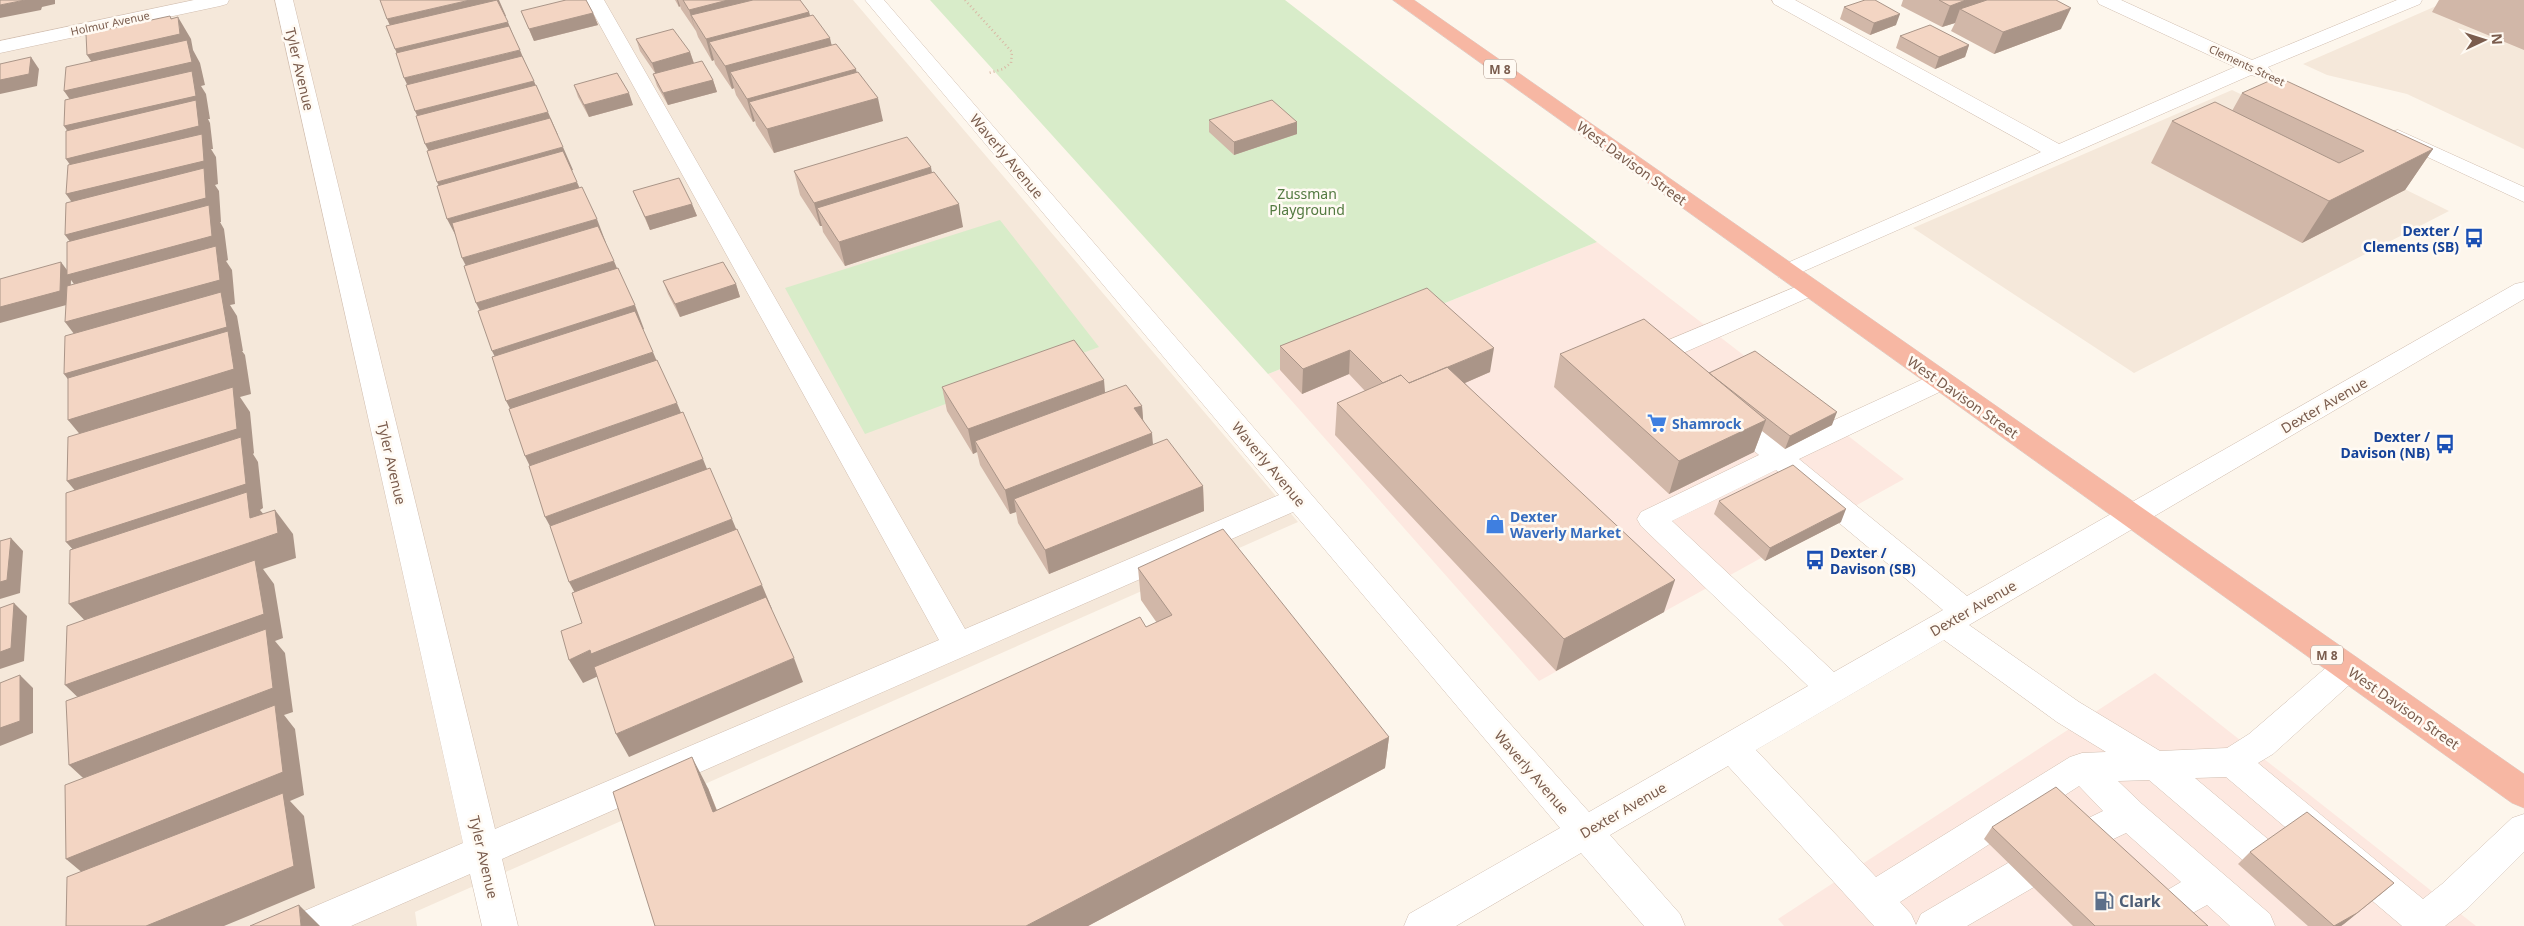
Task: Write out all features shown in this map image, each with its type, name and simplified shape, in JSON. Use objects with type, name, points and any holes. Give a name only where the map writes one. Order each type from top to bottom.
[{"type":"highway","name":"West Davison Street","points":[[1402,0],[2524,793]]},
{"type":"street","name":"Holmur Avenue","points":[[0,47],[220,0]]},
{"type":"street","name":"Tyler Avenue","points":[[284,0],[500,926]]},
{"type":"street","points":[[595,0],[958,645]]},
{"type":"street","name":"Waverly Avenue","points":[[874,0],[1298,498],[1667,926]]},
{"type":"street","points":[[1781,0],[2058,152]]},
{"type":"street","name":"Clements Street","points":[[2106,0],[2278,80]]},
{"type":"street","points":[[1786,272],[2252,67],[2413,0]]},
{"type":"street","points":[[2384,130],[2524,195]]},
{"type":"street","points":[[1687,381],[1656,355],[1810,288]]},
{"type":"street","name":"Dexter Avenue","points":[[1422,926],[2524,289]]},
{"type":"street","points":[[1832,689],[1651,519],[1941,381]]},
{"type":"street","points":[[1710,400],[1779,457],[1956,618],[2068,712],[2156,766],[2257,851]]},
{"type":"street","points":[[310,926],[1298,498]]},
{"type":"street","points":[[1873,899],[2082,767],[2232,762],[2260,744],[2347,668]]},
{"type":"street","points":[[1732,747],[1898,926]]},
{"type":"street","points":[[2232,762],[2419,923],[2455,896],[2524,828]]},
{"type":"street","points":[[2082,767],[2130,815],[2257,926]]},
{"type":"street","points":[[2086,836],[2130,815]]},
{"type":"street","points":[[1934,926],[2021,875]]},
{"type":"street","points":[[2167,910],[2209,884]]},
{"type":"path","points":[[946,85],[1003,69],[1011,63],[1012,52],[965,0]]},
{"type":"shaded area","points":[[0,0],[853,0],[1298,522],[415,912],[417,926],[0,926]]},
{"type":"shaded area","points":[[2450,0],[2524,0],[2524,149],[2407,94],[2327,75],[2303,64]]},
{"type":"shaded area","points":[[2232,90],[2266,106],[2291,133],[2449,211],[2134,373],[1913,228]]},
{"type":"shaded area","points":[[1597,242],[1904,479],[1539,681],[1268,374]]},
{"type":"shaded area","points":[[2155,673],[2476,926],[1784,926],[1778,919]]},
{"type":"green space","name":"Zussman Playground","points":[[930,0],[1285,0],[1597,242],[1268,374]]},
{"type":"green space","points":[[1000,220],[1099,347],[865,434],[785,288]]},
{"type":"building","points":[[0,0],[25,0],[0,5]]},
{"type":"building","points":[[380,0],[470,0],[387,19]]},
{"type":"building","points":[[497,0],[508,22],[395,49],[386,26]]},
{"type":"building","points":[[566,0],[586,0],[593,13],[529,29],[521,11]]},
{"type":"building","points":[[683,0],[728,0],[689,10]]},
{"type":"building","points":[[753,0],[800,0],[809,12],[706,39],[691,15]]},
{"type":"building","points":[[1865,0],[1875,0],[1900,14],[1874,23],[1844,7]]},
{"type":"building","points":[[1939,0],[1966,0],[1950,6]]},
{"type":"building","points":[[1987,0],[2056,0],[2071,8],[2003,32],[1960,9]]},
{"type":"building","points":[[813,15],[830,38],[725,66],[709,42]]},
{"type":"building","points":[[170,16],[171,19],[178,17],[180,34],[87,55],[86,34]]},
{"type":"building","points":[[1930,25],[1969,45],[1939,57],[1900,36]]},
{"type":"building","points":[[509,26],[520,50],[404,78],[396,53]]},
{"type":"building","points":[[673,29],[690,52],[652,63],[636,39]]},
{"type":"building","points":[[187,40],[192,62],[64,91],[66,67]]},
{"type":"building","points":[[836,44],[856,69],[747,99],[730,72]]},
{"type":"building","points":[[522,56],[534,81],[415,111],[406,85]]},
{"type":"building","points":[[31,57],[29,74],[0,80],[0,64]]},
{"type":"building","points":[[702,61],[713,80],[663,93],[653,74]]},
{"type":"building","points":[[192,71],[196,96],[64,126],[65,100]]},
{"type":"building","points":[[858,72],[878,98],[767,129],[749,102]]},
{"type":"building","points":[[617,73],[629,93],[584,105],[574,85]]},
{"type":"building","points":[[2278,77],[2433,149],[2329,201],[2172,121],[2215,102],[2339,163],[2364,151],[2242,93]]},
{"type":"building","points":[[536,85],[548,112],[425,144],[416,116]]},
{"type":"building","points":[[196,100],[199,126],[66,159],[66,131]]},
{"type":"building","points":[[1272,100],[1297,122],[1234,142],[1209,120]]},
{"type":"building","points":[[550,118],[563,147],[437,182],[427,151]]},
{"type":"building","points":[[202,134],[204,161],[66,194],[68,165]]},
{"type":"building","points":[[907,137],[931,167],[814,203],[794,171]]},
{"type":"building","points":[[563,151],[577,182],[447,219],[437,186]]},
{"type":"building","points":[[204,168],[206,198],[65,235],[66,203]]},
{"type":"building","points":[[934,172],[959,204],[839,242],[817,208]]},
{"type":"building","points":[[679,178],[692,204],[645,217],[633,191]]},
{"type":"building","points":[[582,187],[597,219],[462,258],[452,223]]},
{"type":"building","points":[[209,205],[212,236],[67,275],[67,242]]},
{"type":"building","points":[[598,226],[614,261],[476,303],[464,266]]},
{"type":"building","points":[[216,246],[220,280],[65,322],[67,286]]},
{"type":"building","points":[[61,262],[60,291],[0,307],[0,279]]},
{"type":"building","points":[[723,262],[736,284],[675,304],[663,281]]},
{"type":"building","points":[[618,268],[635,305],[492,351],[478,311]]},
{"type":"building","points":[[1427,288],[1494,348],[1409,383],[1401,375],[1383,383],[1350,350],[1303,369],[1280,346]]},
{"type":"building","points":[[221,292],[227,327],[64,374],[65,336]]},
{"type":"building","points":[[635,311],[653,352],[506,401],[492,357]]},
{"type":"building","points":[[1644,319],[1766,420],[1679,461],[1560,354]]},
{"type":"building","points":[[228,331],[234,369],[68,420],[68,378]]},
{"type":"building","points":[[1074,340],[1104,380],[968,429],[942,387]]},
{"type":"building","points":[[1755,351],[1837,412],[1790,436],[1709,373]]},
{"type":"building","points":[[657,360],[677,403],[525,456],[509,409]]},
{"type":"building","name":"Dexter Waverly Market","points":[[1447,367],[1675,580],[1564,639],[1337,403],[1401,375],[1409,383]]},
{"type":"building","points":[[1126,385],[1142,406],[1134,408],[1152,433],[1005,490],[975,441]]},
{"type":"building","points":[[233,387],[237,429],[67,481],[68,437]]},
{"type":"building","points":[[683,412],[703,459],[545,517],[529,466]]},
{"type":"building","points":[[241,437],[246,484],[66,542],[66,493]]},
{"type":"building","points":[[1167,439],[1203,486],[1045,550],[1014,499]]},
{"type":"building","points":[[1793,465],[1846,509],[1770,548],[1719,501]]},
{"type":"building","points":[[710,468],[732,519],[569,582],[550,526]]},
{"type":"building","points":[[247,492],[250,518],[275,510],[278,533],[69,604],[70,550]]},
{"type":"building","points":[[737,529],[762,585],[591,654],[590,650],[569,660],[561,631],[582,623],[572,593]]},
{"type":"building","points":[[1223,529],[1389,737],[1026,926],[655,926],[613,792],[692,757],[713,812],[1140,617],[1146,627],[1172,615],[1138,568]]},
{"type":"building","points":[[11,538],[7,580],[0,582],[0,541]]},
{"type":"building","points":[[255,560],[264,614],[65,685],[67,626]]},
{"type":"building","points":[[766,597],[794,658],[616,734],[594,667]]},
{"type":"building","points":[[14,603],[11,648],[0,652],[0,608]]},
{"type":"building","points":[[266,629],[273,688],[69,765],[66,701]]},
{"type":"building","points":[[20,675],[20,721],[0,728],[0,683]]},
{"type":"building","points":[[275,705],[283,772],[66,859],[65,785]]},
{"type":"building","points":[[2056,787],[2208,926],[2095,926],[1992,827]]},
{"type":"building","points":[[283,793],[294,866],[146,926],[66,926],[67,877]]},
{"type":"building","points":[[2307,812],[2394,883],[2357,913],[2334,926],[2250,852]]},
{"type":"building","points":[[299,905],[301,926],[250,926]]},
{"type":"place","name":"Dexter / Clements (SB)","points":[[2474,238]]},
{"type":"place","name":"Shamrock","points":[[1657,423]]},
{"type":"place","name":"Dexter / Davison (NB)","points":[[2445,444]]},
{"type":"place","name":"Dexter Waverly Market","points":[[1495,524]]},
{"type":"place","name":"Dexter / Davison (SB)","points":[[1815,560]]},
{"type":"place","name":"Clark","points":[[2104,901]]}]
